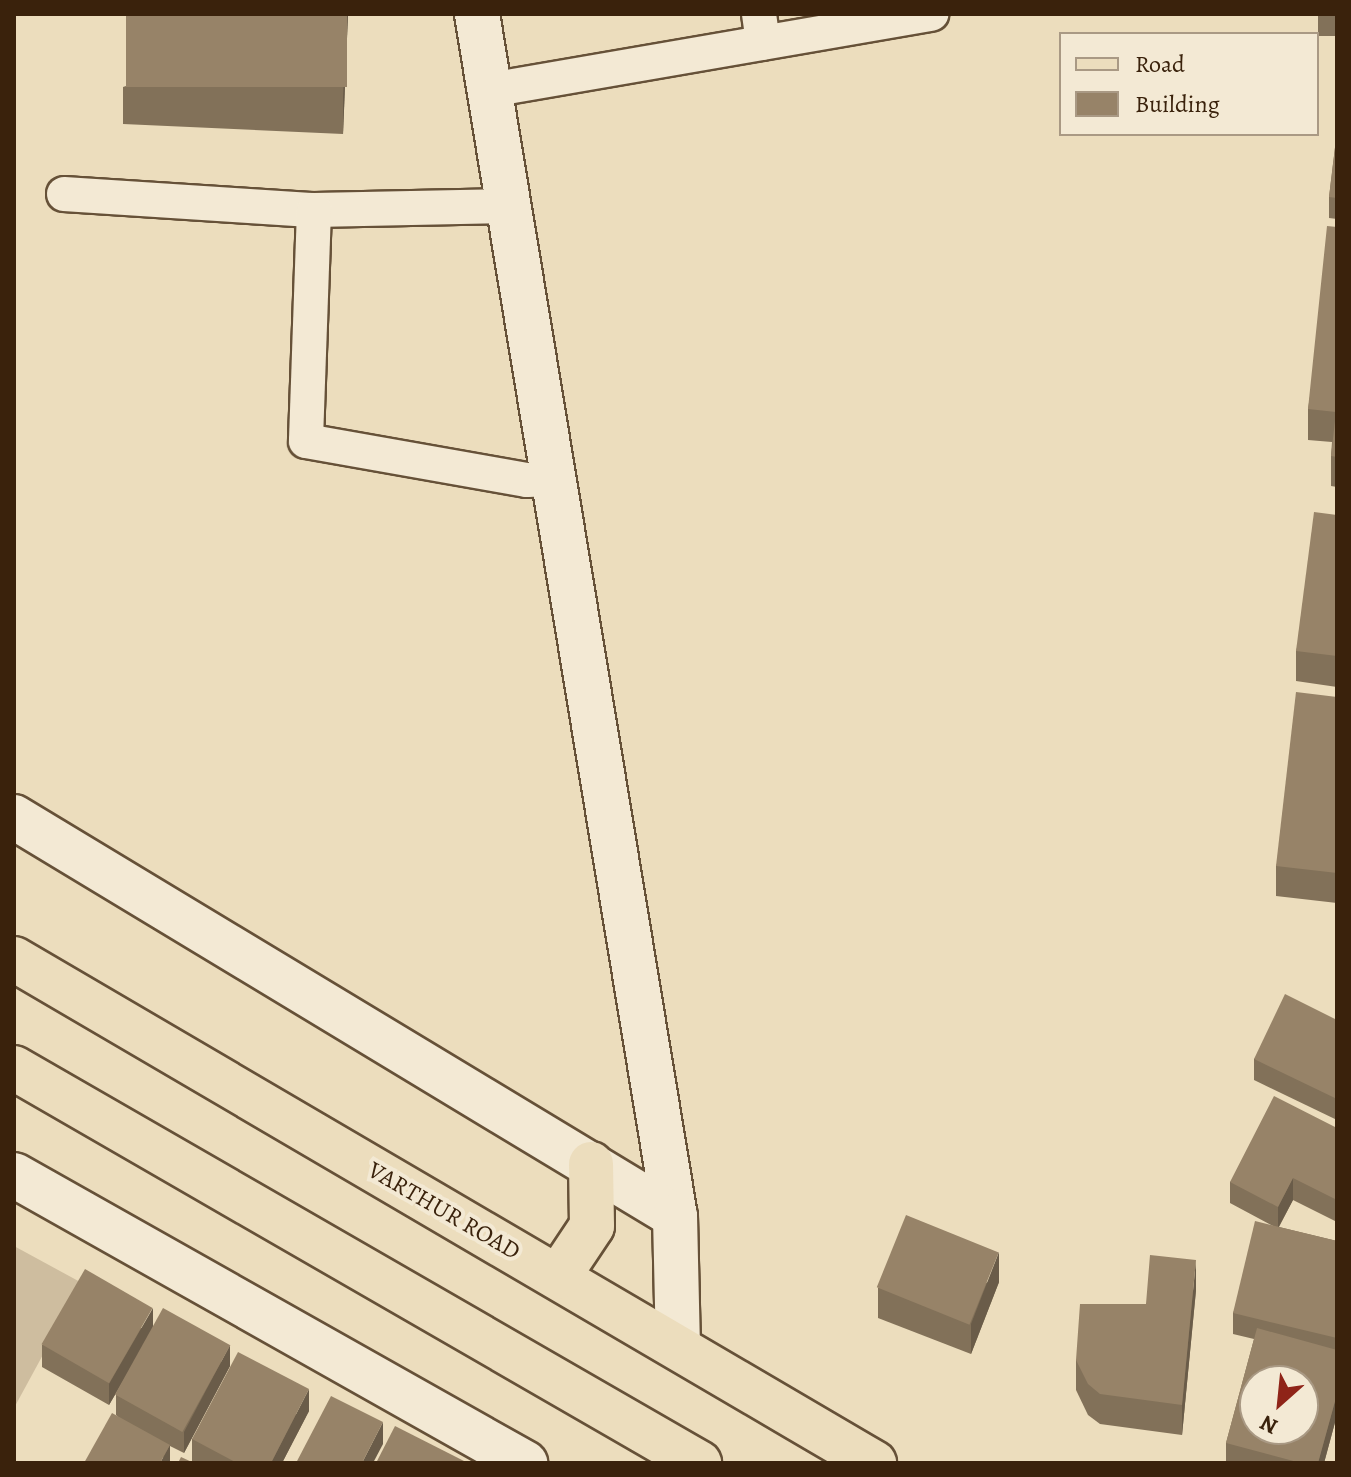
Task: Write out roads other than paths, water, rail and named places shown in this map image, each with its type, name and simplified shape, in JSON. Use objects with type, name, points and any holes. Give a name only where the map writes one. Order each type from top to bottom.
[{"type":"main road","name":"VARTHUR ROAD","points":[[14,959],[874,1463]]},
{"type":"main road","points":[[14,1068],[699,1463]]},
{"type":"main road","points":[[558,1277],[592,1226],[591,1164]]},
{"type":"street","points":[[477,14],[675,1216],[678,1346]]},
{"type":"street","points":[[14,817],[675,1216]]},
{"type":"street","points":[[14,1175],[525,1463]]},
{"type":"lane","points":[[490,90],[761,28],[931,14]]},
{"type":"lane","points":[[64,194],[314,210],[509,206]]},
{"type":"lane","points":[[314,210],[306,441],[527,480],[554,479]]}]
